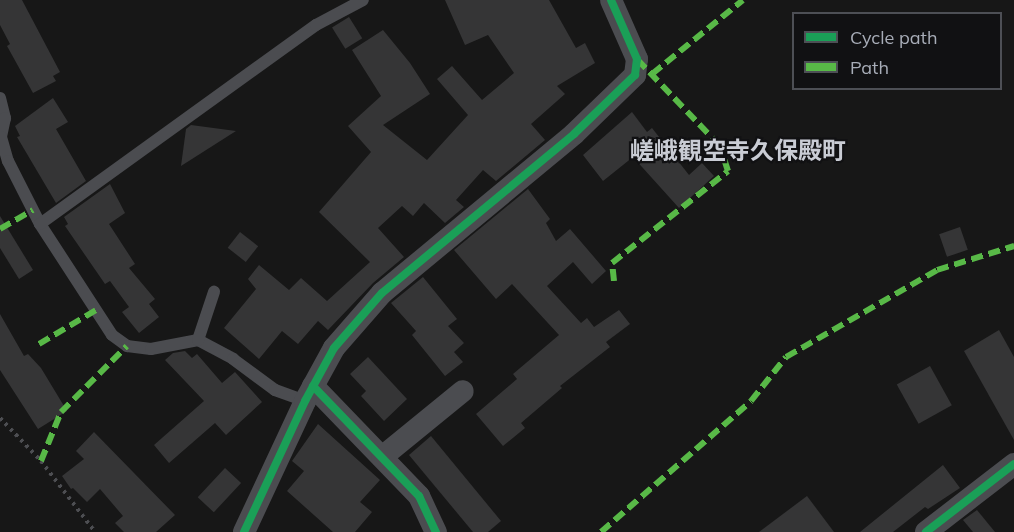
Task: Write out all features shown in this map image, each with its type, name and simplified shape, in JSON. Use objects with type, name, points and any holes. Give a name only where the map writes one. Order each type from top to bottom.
[{"type":"street","points":[[244,532],[309,394],[334,348],[382,293],[574,134],[635,75],[637,59],[611,0]]},
{"type":"street","points":[[382,458],[463,392]]},
{"type":"street","points":[[309,394],[382,458],[419,496],[436,532]]},
{"type":"street","points":[[926,532],[1014,464]]},
{"type":"lane","points":[[40,224],[316,25],[363,0]]},
{"type":"lane","points":[[0,98],[5,118],[1,137],[8,161],[40,224],[112,335],[127,346],[151,349],[198,340],[233,359],[275,390],[309,394]]},
{"type":"lane","points":[[198,340],[214,292]]},
{"type":"path","points":[[0,418],[41,461],[95,532]]},
{"type":"building","points":[[0,0],[22,0],[60,72],[53,76],[56,81],[33,93],[7,46],[10,44],[0,25]]},
{"type":"building","points":[[445,0],[549,0],[576,48],[585,43],[595,63],[557,86],[565,94],[531,124],[545,140],[496,181],[483,170],[456,200],[464,207],[445,223],[424,203],[413,216],[402,206],[378,228],[404,257],[373,283],[328,330],[318,321],[298,344],[282,331],[259,359],[224,328],[256,289],[248,279],[259,265],[289,290],[301,278],[327,301],[370,262],[319,212],[371,152],[348,126],[381,96],[352,50],[383,30],[410,63],[430,94],[383,125],[427,160],[468,115],[437,79],[452,66],[482,100],[514,73],[488,35],[465,45]]},
{"type":"building","points":[[349,17],[362,38],[345,49],[332,28]]},
{"type":"building","points":[[53,98],[68,122],[56,129],[86,181],[56,203],[17,137],[20,136],[15,126]]},
{"type":"building","points":[[632,112],[647,132],[652,128],[689,175],[702,163],[714,176],[679,208],[633,157],[603,181],[583,155]]},
{"type":"building","points":[[191,125],[236,131],[181,166],[186,129]]},
{"type":"building","points":[[110,184],[125,213],[109,224],[135,264],[129,268],[155,299],[149,304],[159,317],[139,333],[122,312],[129,307],[110,281],[105,284],[65,226],[68,224],[64,217]]},
{"type":"building","points":[[528,189],[550,219],[546,223],[556,241],[570,229],[606,271],[592,284],[573,262],[547,286],[581,323],[587,318],[594,327],[619,310],[630,324],[606,342],[610,347],[560,386],[562,388],[521,423],[525,428],[503,446],[476,414],[517,379],[513,374],[559,335],[512,284],[496,299],[454,250]]},
{"type":"building","points":[[0,216],[33,270],[19,279],[0,248]]},
{"type":"building","points":[[960,227],[968,250],[947,257],[939,234]]},
{"type":"building","points":[[240,232],[258,246],[246,262],[228,248]]},
{"type":"building","points":[[423,277],[457,319],[448,326],[464,343],[454,352],[463,362],[445,376],[412,335],[416,331],[391,303]]},
{"type":"building","points":[[0,314],[24,356],[28,354],[41,368],[67,411],[38,429],[0,370]]},
{"type":"building","points":[[999,330],[1014,357],[1014,440],[964,351]]},
{"type":"building","points":[[185,351],[192,358],[197,354],[222,383],[235,372],[262,402],[226,435],[215,423],[169,463],[154,445],[204,401],[165,360],[173,353]]},
{"type":"building","points":[[368,357],[407,399],[384,421],[361,396],[366,391],[350,374]]},
{"type":"building","points":[[930,366],[952,405],[919,424],[897,384]]},
{"type":"building","points":[[318,424],[380,480],[360,502],[372,512],[355,532],[333,532],[287,491],[304,471],[292,461]]},
{"type":"building","points":[[94,432],[175,515],[156,532],[124,532],[115,523],[123,516],[100,489],[87,502],[73,488],[71,489],[62,476],[84,459],[76,451]]},
{"type":"building","points":[[431,436],[501,521],[488,532],[473,532],[409,455]]},
{"type":"building","points":[[943,465],[960,488],[928,509],[925,507],[893,532],[860,532]]},
{"type":"building","points":[[225,468],[241,483],[214,512],[198,497]]},
{"type":"building","points":[[807,496],[834,532],[759,532]]},
{"type":"building","points":[[977,510],[995,532],[973,532],[963,520]]},
{"type":"marked path","points":[[652,74],[743,0]]},
{"type":"marked path","points":[[614,281],[612,263],[728,171],[720,146],[637,59]]},
{"type":"marked path","points":[[0,229],[33,210]]},
{"type":"marked path","points":[[601,532],[751,401],[786,357],[937,270],[1014,246]]},
{"type":"marked path","points":[[39,344],[96,310]]},
{"type":"marked path","points":[[41,461],[61,412],[127,346]]},
{"type":"cycle path","points":[[244,532],[305,401],[334,348],[382,293],[574,134],[635,75],[637,59],[611,0]]},
{"type":"cycle path","points":[[313,386],[419,496],[436,532]]},
{"type":"cycle path","points":[[926,532],[1014,464]]},
{"type":"district","name":"嵯峨観空寺久保殿町","points":[[738,151]]}]
